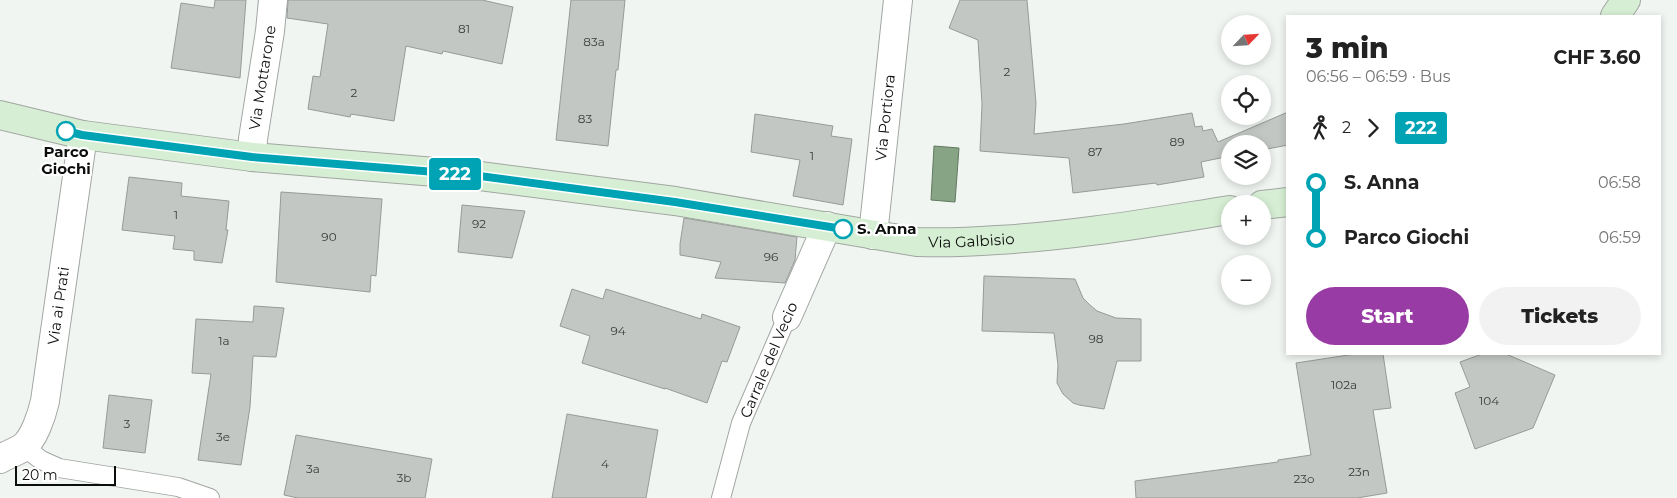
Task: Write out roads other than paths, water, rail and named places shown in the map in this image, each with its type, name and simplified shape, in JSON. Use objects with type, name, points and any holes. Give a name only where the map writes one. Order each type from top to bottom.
[{"type":"street","name":"Via Mottarone","points":[[252,157],[253,139],[274,0]]},
{"type":"street","name":"Via Portiora","points":[[873,235],[898,0]]},
{"type":"street","points":[[1616,15],[1626,0]]},
{"type":"street","name":"Via Galbisio","points":[[0,115],[82,135],[252,157],[472,175],[675,202],[873,235],[934,243],[1027,239],[1110,229],[1221,211]]},
{"type":"street","name":"Via ai Prati","points":[[12,453],[34,432],[45,401],[82,135]]},
{"type":"street","points":[[1271,204],[1286,202]]},
{"type":"street","name":"Carrale del Vecio","points":[[788,316],[827,226]]},
{"type":"lane","name":"Carrale del Vecio","points":[[721,498],[741,424],[788,316]]},
{"type":"lane","points":[[12,453],[41,460],[59,468],[178,487],[210,498]]},
{"type":"place","name":"Parco Giochi","points":[[66,131]]},
{"type":"place","name":"S. Anna","points":[[843,229]]}]
